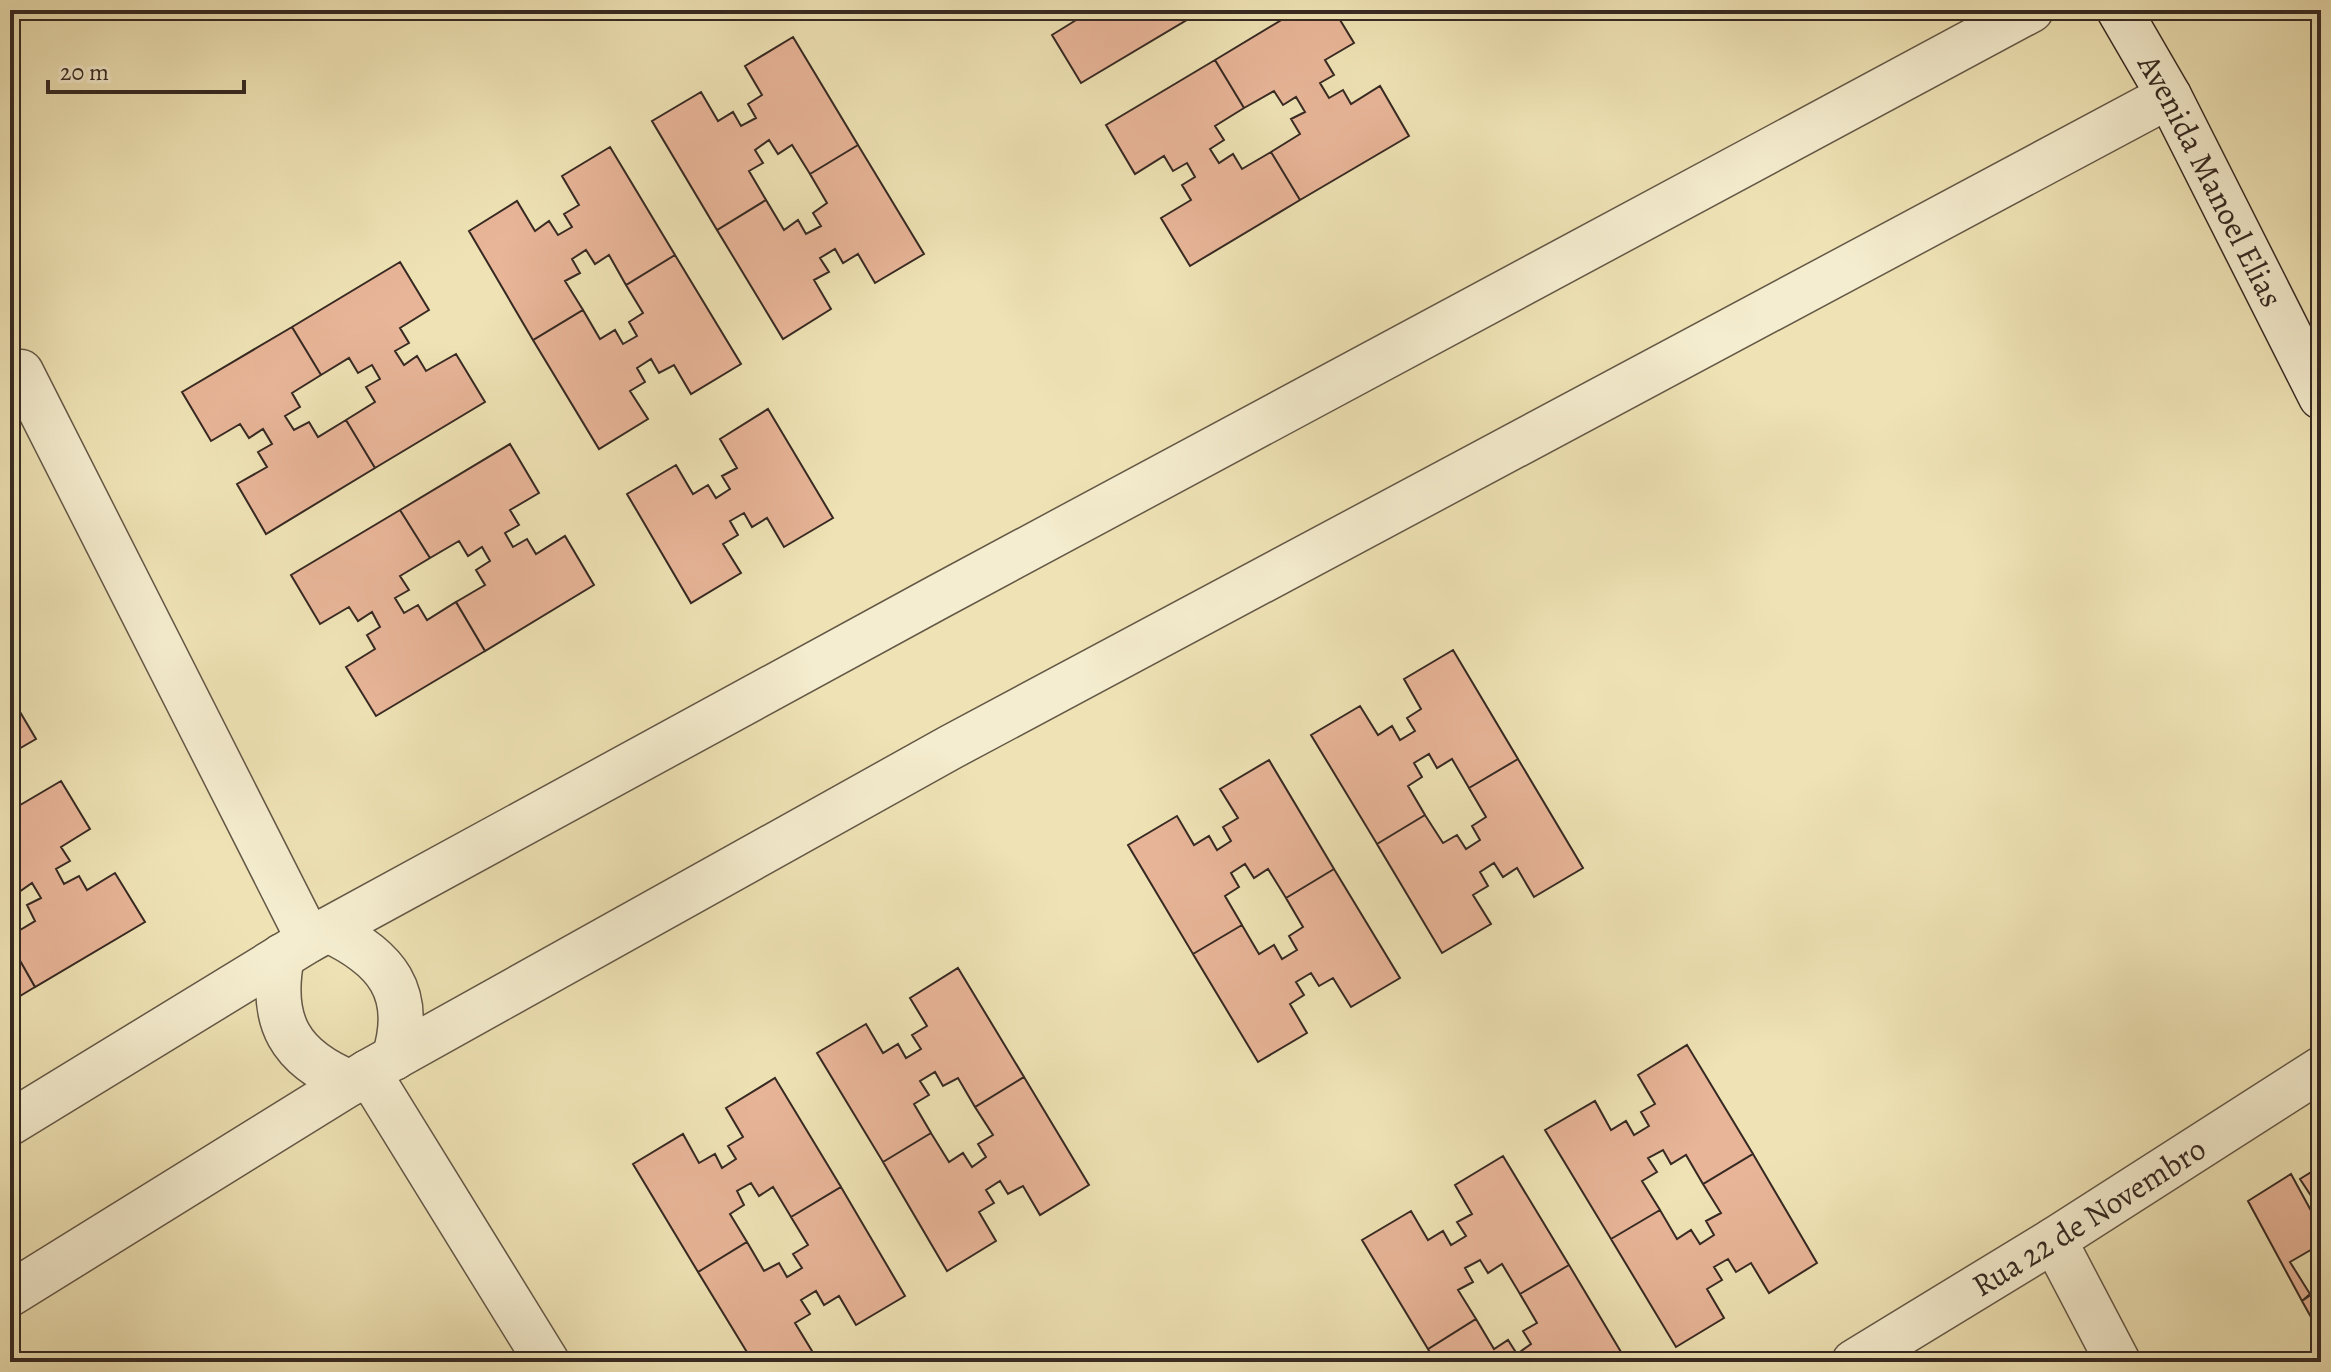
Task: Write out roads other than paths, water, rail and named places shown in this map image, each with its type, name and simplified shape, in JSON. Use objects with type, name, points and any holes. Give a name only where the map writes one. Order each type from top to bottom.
[{"type":"street","points":[[10,1123],[307,942],[924,604],[2031,10]]},
{"type":"street","name":"Avenida Manoel Elias","points":[[2119,10],[2169,96],[2321,397]]},
{"type":"street","points":[[10,1294],[371,1071],[951,747],[2169,96]]},
{"type":"street","points":[[21,372],[307,942]]},
{"type":"street","points":[[307,942],[355,942],[376,958],[391,979],[400,1006],[402,1032],[371,1071],[325,1073],[303,1057],[287,1034],[278,1009],[277,982],[307,942]]},
{"type":"street","name":"Rua 22 de Novembro","points":[[1854,1362],[2054,1240],[2321,1069]]},
{"type":"street","points":[[371,1071],[547,1362]]},
{"type":"street","points":[[2054,1240],[2118,1362]]}]
